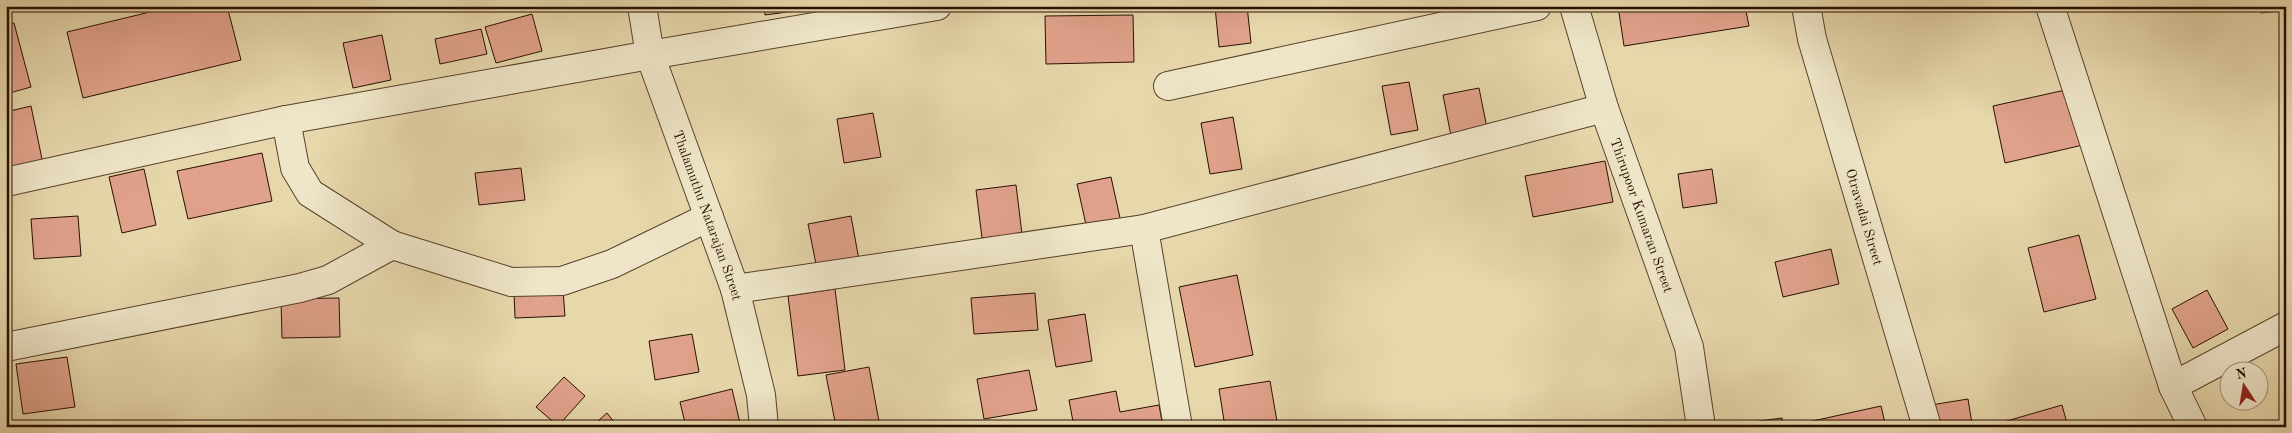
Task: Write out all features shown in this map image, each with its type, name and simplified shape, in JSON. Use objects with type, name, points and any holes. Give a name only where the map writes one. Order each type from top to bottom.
[{"type":"street","name":"Thalamuthu Natarajan Street","points":[[642,6],[650,55],[734,288],[761,395],[764,427]]},
{"type":"street","points":[[6,182],[286,120],[937,6]]},
{"type":"street","points":[[1168,86],[1537,6]]},
{"type":"street","name":"Thirupoor Kumaran Street","points":[[1574,6],[1604,108],[1689,347],[1701,427]]},
{"type":"street","name":"Otravadai Street","points":[[1806,6],[1812,39],[1927,427]]},
{"type":"street","points":[[2050,6],[2173,386],[2193,427]]},
{"type":"street","points":[[734,288],[1144,229],[1604,108]]},
{"type":"street","points":[[286,120],[295,168],[310,193],[392,245],[510,282],[562,281],[612,264],[709,217]]},
{"type":"street","points":[[1144,229],[1178,427]]},
{"type":"street","points":[[6,347],[300,288],[328,280],[392,245]]},
{"type":"street","points":[[2173,386],[2286,326]]},
{"type":"building","points":[[175,6],[227,6],[241,60],[83,98],[67,32]]},
{"type":"building","points":[[764,6],[801,6],[802,10],[765,15]]},
{"type":"building","points":[[1247,6],[1251,43],[1219,47],[1215,7]]},
{"type":"building","points":[[1618,6],[1745,6],[1749,26],[1624,46]]},
{"type":"building","points":[[2260,6],[2286,6],[2286,10],[2261,13]]},
{"type":"building","points":[[532,14],[542,51],[496,63],[485,27]]},
{"type":"building","points":[[1133,15],[1134,62],[1046,64],[1045,16]]},
{"type":"building","points":[[14,23],[31,87],[6,94],[6,25]]},
{"type":"building","points":[[481,29],[487,54],[440,64],[435,39]]},
{"type":"building","points":[[382,35],[391,80],[353,88],[343,43]]},
{"type":"building","points":[[1409,82],[1418,130],[1391,135],[1382,86]]},
{"type":"building","points":[[1479,88],[1488,133],[1452,141],[1443,95]]},
{"type":"building","points":[[2070,89],[2083,145],[2005,163],[1993,106]]},
{"type":"building","points":[[31,106],[43,164],[6,172],[6,112]]},
{"type":"building","points":[[873,113],[881,157],[844,163],[837,119]]},
{"type":"building","points":[[1233,117],[1242,169],[1210,174],[1201,123]]},
{"type":"building","points":[[262,153],[272,201],[188,219],[177,171]]},
{"type":"building","points":[[1605,161],[1613,202],[1533,217],[1525,176]]},
{"type":"building","points":[[521,168],[525,200],[479,205],[475,173]]},
{"type":"building","points":[[144,169],[156,225],[122,233],[109,177]]},
{"type":"building","points":[[1712,169],[1717,203],[1683,208],[1678,174]]},
{"type":"building","points":[[1111,177],[1122,227],[1088,234],[1077,184]]},
{"type":"building","points":[[1016,185],[1022,234],[982,238],[976,190]]},
{"type":"building","points":[[78,216],[81,256],[34,259],[31,219]]},
{"type":"building","points":[[851,216],[859,260],[817,269],[808,224]]},
{"type":"building","points":[[2079,235],[2096,299],[2044,312],[2028,248]]},
{"type":"building","points":[[1831,249],[1839,284],[1783,297],[1775,262]]},
{"type":"building","points":[[1237,275],[1253,355],[1195,367],[1179,287]]},
{"type":"building","points":[[835,289],[845,370],[798,376],[788,296]]},
{"type":"building","points":[[563,290],[565,316],[515,318],[514,292]]},
{"type":"building","points":[[2207,290],[2228,329],[2193,348],[2172,309]]},
{"type":"building","points":[[1035,293],[1038,330],[974,334],[971,298]]},
{"type":"building","points":[[339,298],[340,337],[282,338],[281,299]]},
{"type":"building","points":[[1085,314],[1092,361],[1056,367],[1048,320]]},
{"type":"building","points":[[692,334],[699,372],[655,380],[649,341]]},
{"type":"building","points":[[67,357],[75,407],[23,414],[16,364]]},
{"type":"building","points":[[869,367],[880,427],[836,427],[826,375]]},
{"type":"building","points":[[1029,370],[1037,410],[984,419],[977,379]]},
{"type":"building","points":[[564,377],[585,396],[558,426],[536,407]]},
{"type":"building","points":[[1270,381],[1278,427],[1225,427],[1219,389]]},
{"type":"building","points":[[732,389],[740,423],[723,427],[686,427],[680,402]]},
{"type":"building","points":[[1116,391],[1120,412],[1159,405],[1163,427],[1074,427],[1069,400]]},
{"type":"building","points":[[1968,399],[1972,424],[1953,427],[1928,427],[1925,406]]},
{"type":"building","points":[[2062,405],[2068,427],[1986,427]]},
{"type":"building","points":[[1881,406],[1886,427],[1800,427],[1799,424]]},
{"type":"building","points":[[607,413],[618,427],[591,427]]},
{"type":"building","points":[[1782,418],[1783,427],[1722,426]]}]
